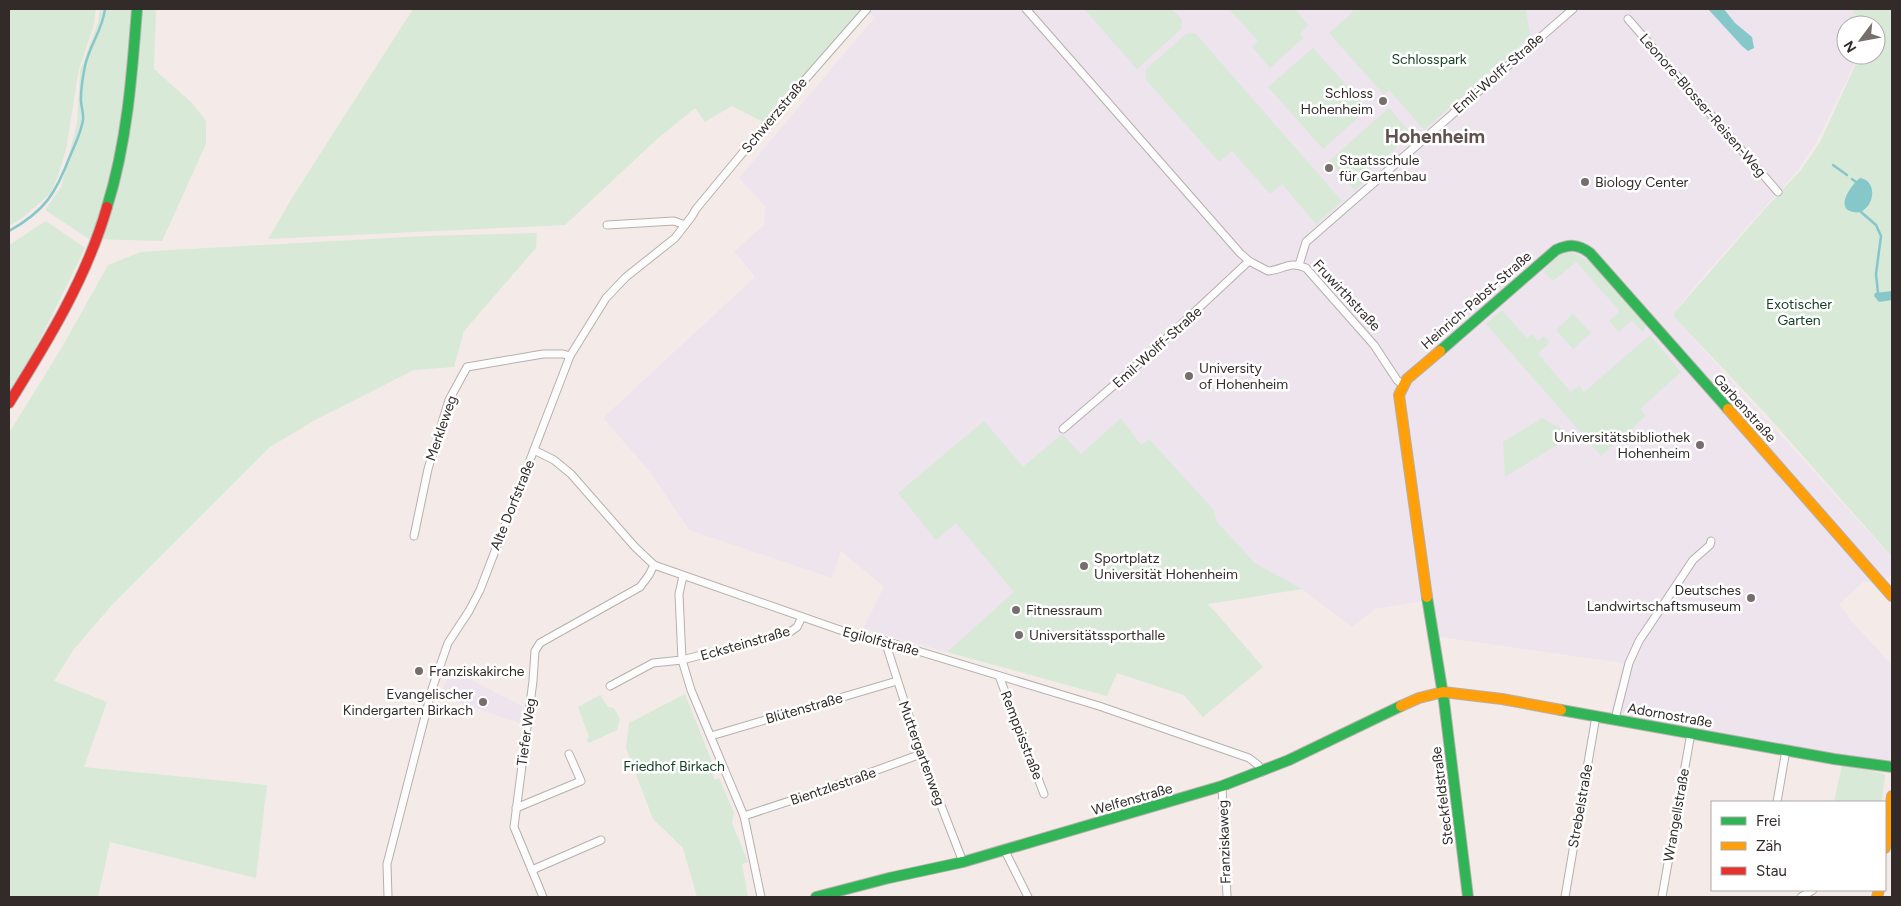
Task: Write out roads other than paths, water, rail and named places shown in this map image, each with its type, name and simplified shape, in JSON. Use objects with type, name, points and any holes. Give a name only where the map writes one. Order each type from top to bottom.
[{"type":"street","points":[[9,403],[60,320],[78,284],[104,216],[122,147],[129,106],[137,9]]},
{"type":"street","name":"Schwerzstraße","points":[[685,225],[696,209],[774,115],[867,9]]},
{"type":"street","name":"Fruwirthstraße","points":[[1026,9],[1249,261],[1268,271],[1299,264],[1306,268],[1371,342],[1397,380],[1403,385]]},
{"type":"street","name":"Emil-Wolff-Straße","points":[[1299,264],[1306,242],[1573,9]]},
{"type":"street","name":"Leonore-Blosser-Reisen-Weg","points":[[1628,19],[1778,192]]},
{"type":"street","points":[[607,225],[674,221],[685,225]]},
{"type":"street","name":"Alte Dorfstraße","points":[[388,897],[387,864],[432,689],[448,643],[480,590],[484,575],[570,356],[606,298],[626,277],[675,238],[685,225]]},
{"type":"street","name":"Heinrich-Pabst-Straße","points":[[1403,385],[1435,354],[1556,250],[1573,244]]},
{"type":"street","name":"Garbenstraße","points":[[1573,244],[1584,247],[1595,258],[1892,596]]},
{"type":"street","name":"Emil-Wolff-Straße","points":[[1063,429],[1184,323],[1249,261]]},
{"type":"street","name":"Merkleweg","points":[[414,536],[428,469],[449,400],[467,367],[543,354],[570,356]]},
{"type":"street","points":[[1403,385],[1399,395],[1400,405],[1433,636],[1444,696]]},
{"type":"street","name":"Egilolfstraße","points":[[534,450],[554,460],[571,474],[635,547],[654,565],[860,637],[885,641],[1099,706],[1249,758],[1258,765],[1262,772]]},
{"type":"street","points":[[1615,719],[1629,663],[1639,641],[1693,560],[1711,542]]},
{"type":"street","name":"Tiefer Weg","points":[[543,897],[514,826],[533,681],[535,651],[540,643],[640,587],[654,565]]},
{"type":"street","points":[[683,576],[679,594],[682,660],[691,690],[744,816],[761,897]]},
{"type":"street","name":"Ecksteinstraße","points":[[610,686],[653,663],[682,660],[790,632],[797,627],[802,617]]},
{"type":"street","name":"Muttergartenweg","points":[[885,641],[921,754],[963,862]]},
{"type":"street","name":"Remppisstraße","points":[[1000,676],[1044,794]]},
{"type":"street","name":"Blütenstraße","points":[[711,736],[897,681]]},
{"type":"street","name":"Adornostraße","points":[[1444,696],[1461,693],[1502,699],[1892,768]]},
{"type":"street","name":"Welfenstraße","points":[[816,897],[889,878],[963,862],[1222,786],[1262,772],[1412,702],[1444,696]]},
{"type":"street","name":"Steckfeldstraße","points":[[1444,696],[1468,897]]},
{"type":"street","name":"Strebelstraße","points":[[1564,897],[1596,716]]},
{"type":"street","name":"Wrangellstraße","points":[[1662,897],[1691,733]]},
{"type":"street","points":[[1777,801],[1786,750]]},
{"type":"street","points":[[516,808],[581,781],[570,754]]},
{"type":"street","name":"Bientzlestraße","points":[[744,816],[921,754]]},
{"type":"street","name":"Franziskaweg","points":[[1222,786],[1226,897]]},
{"type":"street","points":[[1886,841],[1892,796]]},
{"type":"street","points":[[532,870],[601,840]]},
{"type":"street","points":[[1005,850],[1028,897]]},
{"type":"water","points":[[1708,9],[1724,9],[1735,23],[1752,37],[1754,48],[1748,51],[1742,46]]},
{"type":"water","points":[[1860,178],[1867,181],[1871,186],[1871,198],[1865,209],[1853,212],[1845,206],[1846,196]]},
{"type":"water","points":[[1892,291],[1892,300],[1879,302],[1874,296],[1875,293]]},
{"type":"waterway","points":[[9,231],[32,216],[48,200],[60,181],[82,125],[82,81],[85,66],[102,24],[105,9]]},
{"type":"waterway","points":[[1833,165],[1847,175]]},
{"type":"waterway","points":[[1852,179],[1856,182]]},
{"type":"waterway","points":[[1861,212],[1876,225],[1881,236],[1876,274],[1878,293]]},
{"type":"place","name":"Schloss Hohenheim","points":[[1383,101]]},
{"type":"place","name":"Staatsschule für Gartenbau","points":[[1329,168]]},
{"type":"place","name":"Biology Center","points":[[1585,182]]},
{"type":"place","name":"University of Hohenheim","points":[[1189,376]]},
{"type":"place","name":"Universitätsbibliothek Hohenheim","points":[[1700,445]]},
{"type":"place","name":"Sportplatz Universität Hohenheim","points":[[1084,566]]},
{"type":"place","name":"Deutsches Landwirtschaftsmuseum","points":[[1751,598]]},
{"type":"place","name":"Fitnessraum","points":[[1016,610]]},
{"type":"place","name":"Universitätssporthalle","points":[[1019,635]]},
{"type":"place","name":"Franziskakirche","points":[[419,671]]},
{"type":"place","name":"Evangelischer Kindergarten Birkach","points":[[483,702]]},
{"type":"district","name":"Hohenheim","points":[[1435,136]]},
{"type":"park label","name":"Schlosspark","points":[[1429,59]]},
{"type":"park label","name":"Exotischer Garten","points":[[1799,312]]},
{"type":"park label","name":"Friedhof Birkach","points":[[674,766]]}]
